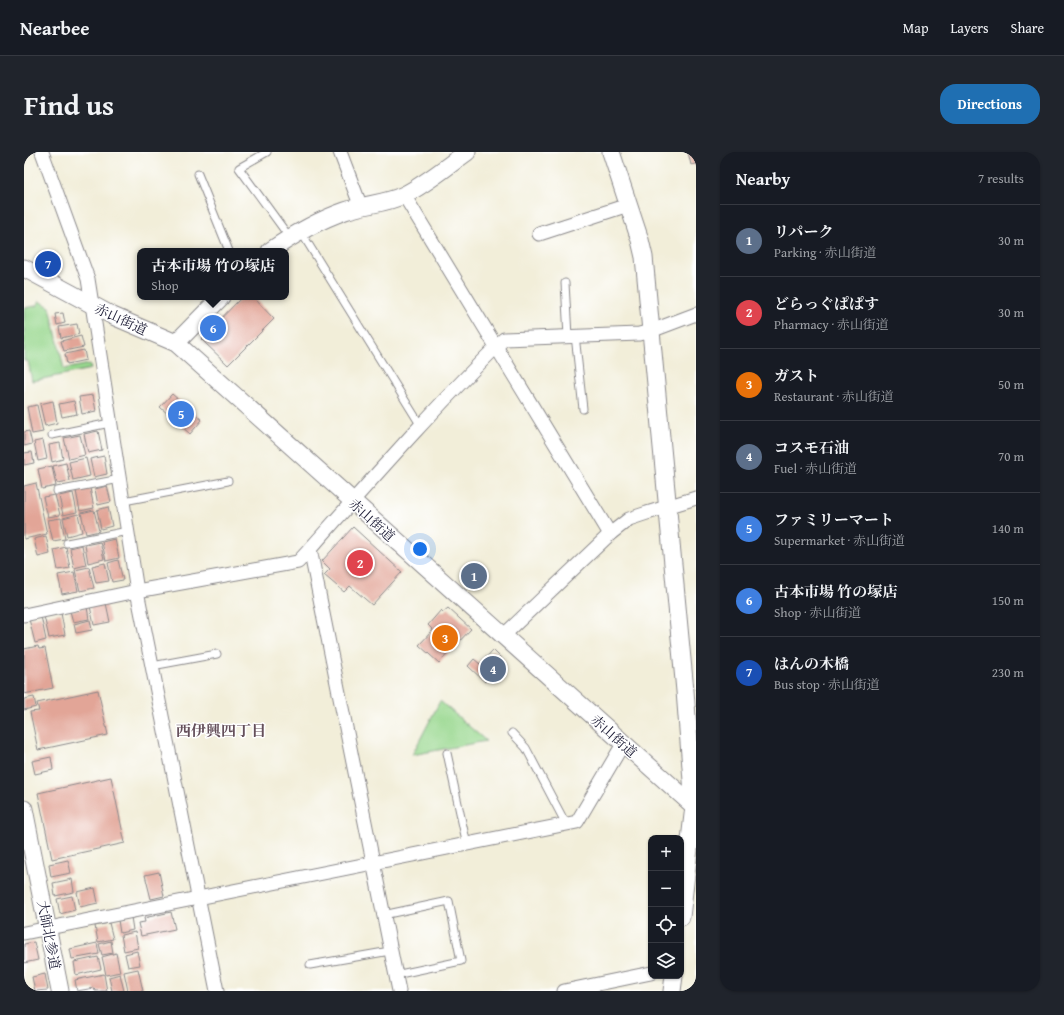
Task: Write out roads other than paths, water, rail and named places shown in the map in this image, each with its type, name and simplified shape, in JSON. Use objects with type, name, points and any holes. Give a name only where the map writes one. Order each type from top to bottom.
[{"type":"street","points":[[42,152],[88,279],[137,591],[217,991]]},
{"type":"street","points":[[340,152],[362,207]]},
{"type":"street","points":[[275,248],[325,219],[347,210],[390,201],[404,195],[467,152]]},
{"type":"street","points":[[611,152],[644,257],[667,507],[690,689],[695,807],[682,907]]},
{"type":"street","points":[[404,195],[610,534]]},
{"type":"street","points":[[546,227],[628,205]]},
{"type":"street","name":"赤山街道","points":[[24,268],[93,306],[176,343],[695,807]]},
{"type":"street","points":[[176,343],[218,300]]},
{"type":"street","points":[[24,615],[137,591],[298,562],[351,501],[504,339],[639,334],[696,314]]},
{"type":"street","points":[[503,636],[610,534],[629,519],[647,512],[696,498]]},
{"type":"street","points":[[310,549],[398,991]]},
{"type":"street","points":[[24,932],[577,822],[623,744]]},
{"type":"street","name":"大師北参道","points":[[24,809],[60,991]]},
{"type":"street","points":[[564,991],[648,974]]},
{"type":"street","points":[[672,991],[674,979]]},
{"type":"lane","points":[[267,152],[239,168],[295,235],[421,426]]},
{"type":"lane","points":[[198,174],[228,248]]},
{"type":"lane","points":[[566,283],[583,410]]},
{"type":"lane","points":[[52,434],[110,423]]},
{"type":"lane","points":[[57,491],[120,479]]},
{"type":"lane","points":[[124,501],[228,481]]},
{"type":"lane","points":[[67,543],[128,531]]},
{"type":"lane","points":[[152,666],[218,654]]},
{"type":"lane","points":[[512,733],[526,748],[566,824]]},
{"type":"lane","points":[[447,753],[467,845]]},
{"type":"lane","points":[[383,914],[449,901],[461,961],[395,975]]},
{"type":"lane","points":[[310,965],[390,950]]},
{"type":"place","name":"はんの木橋","points":[[48,264]]},
{"type":"place","name":"古本市場 竹の塚店","points":[[213,328]]},
{"type":"place","name":"ファミリーマート","points":[[181,414]]},
{"type":"place","name":"どらっぐぱぱす","points":[[360,563]]},
{"type":"place","name":"リパーク","points":[[474,576]]},
{"type":"place","name":"ガスト","points":[[445,638]]},
{"type":"place","name":"コスモ石油","points":[[493,669]]},
{"type":"district","name":"西伊興四丁目","points":[[221,731]]}]
